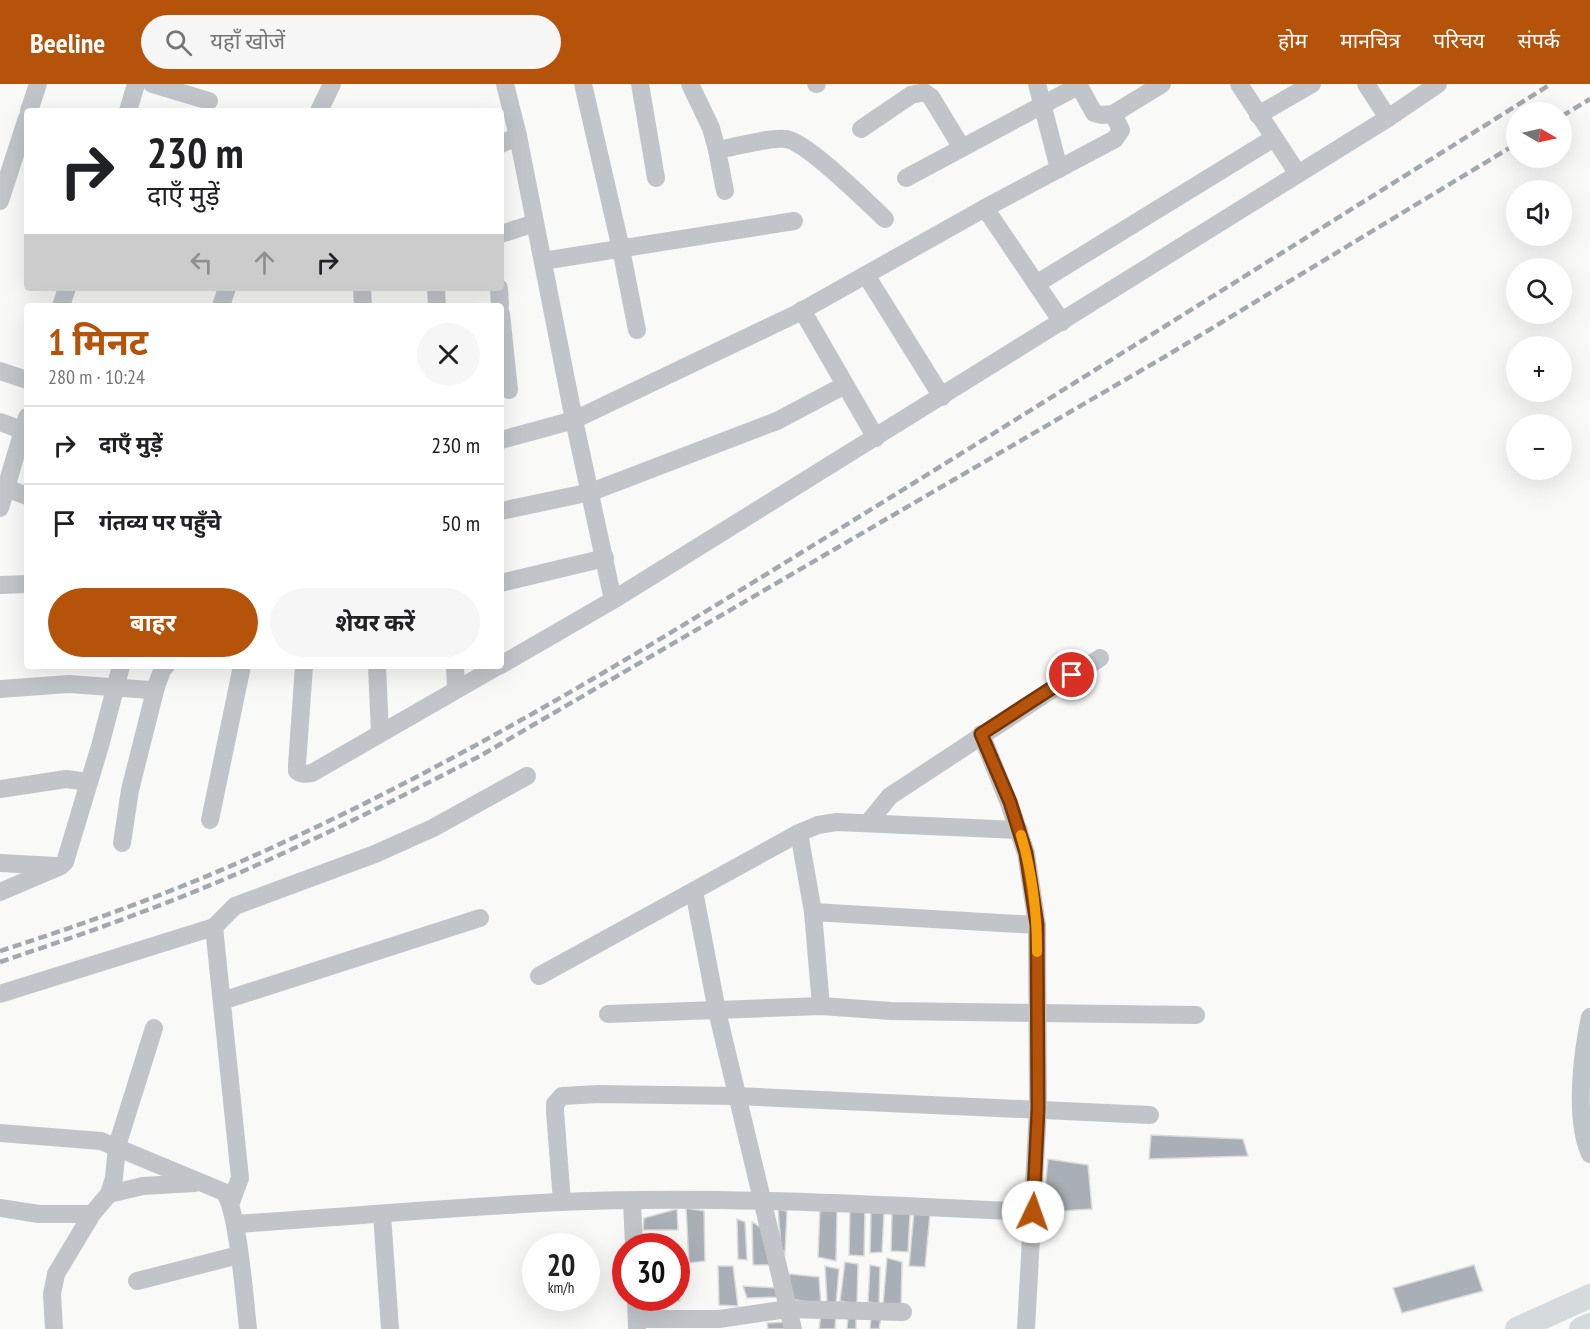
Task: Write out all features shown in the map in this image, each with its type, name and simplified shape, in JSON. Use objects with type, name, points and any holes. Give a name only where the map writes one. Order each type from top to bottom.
[{"type":"main road","points":[[1517,1329],[1590,1296]]},
{"type":"main road","points":[[1581,1329],[1590,1325]]},
{"type":"street","points":[[30,108],[38,84]]},
{"type":"street","points":[[129,108],[135,84]]},
{"type":"street","points":[[152,84],[210,99]]},
{"type":"street","points":[[320,108],[332,84]]},
{"type":"street","points":[[505,84],[518,136],[574,420],[613,600]]},
{"type":"street","points":[[583,84],[637,330]]},
{"type":"street","points":[[640,84],[656,178]]},
{"type":"street","points":[[690,84],[711,128],[725,191]]},
{"type":"street","points":[[1038,84],[1059,169]]},
{"type":"street","points":[[906,178],[1078,85],[1094,113],[1102,115],[1113,114],[1161,84]]},
{"type":"street","points":[[1239,84],[1298,174]]},
{"type":"street","points":[[1258,115],[1312,84]]},
{"type":"street","points":[[1366,84],[1388,118]]},
{"type":"street","points":[[504,663],[613,600],[876,438],[1388,118],[1438,84]]},
{"type":"street","points":[[861,129],[911,95],[924,92],[931,97],[962,148]]},
{"type":"street","points":[[504,439],[574,420],[802,310],[1115,139],[1120,134],[1121,127],[1113,114]]},
{"type":"street","points":[[0,201],[24,127]]},
{"type":"street","points":[[504,143],[518,136]]},
{"type":"street","points":[[1036,284],[1274,138]]},
{"type":"street","points":[[717,150],[775,140],[793,141],[840,177],[885,219]]},
{"type":"street","points":[[985,208],[1062,322]]},
{"type":"street","points":[[543,261],[794,221]]},
{"type":"street","points":[[504,233],[536,223]]},
{"type":"street","points":[[866,275],[942,397]]},
{"type":"street","points":[[802,310],[876,438]]},
{"type":"street","points":[[504,342],[509,390]]},
{"type":"street","points":[[0,370],[24,379]]},
{"type":"street","points":[[504,510],[591,492],[777,421],[845,385]]},
{"type":"street","points":[[0,422],[24,426]]},
{"type":"street","points":[[0,508],[24,432]]},
{"type":"street","points":[[6,488],[24,495]]},
{"type":"street","points":[[504,582],[604,558]]},
{"type":"street","points":[[0,585],[24,584]]},
{"type":"street","points":[[868,823],[890,796],[981,734],[1100,658]]},
{"type":"street","points":[[0,892],[61,866],[68,856],[120,669]]},
{"type":"street","points":[[122,843],[130,790],[163,669]]},
{"type":"street","points":[[210,820],[241,669]]},
{"type":"street","points":[[304,669],[297,765],[297,771],[300,773],[312,773],[493,669]]},
{"type":"street","points":[[376,669],[380,733]]},
{"type":"street","points":[[455,669],[456,690]]},
{"type":"street","points":[[0,689],[58,684],[115,689],[150,690],[156,687]]},
{"type":"street","points":[[981,734],[1019,830],[1029,869],[1037,925],[1038,1109],[1026,1329]]},
{"type":"street","points":[[0,994],[214,927],[235,906],[404,841],[460,814],[527,776]]},
{"type":"street","points":[[0,789],[58,779],[89,782]]},
{"type":"street","points":[[539,976],[799,833],[825,823],[1019,830]]},
{"type":"street","points":[[799,833],[813,912],[821,1006]]},
{"type":"street","points":[[0,863],[61,866]]},
{"type":"street","points":[[694,891],[717,1011],[794,1329]]},
{"type":"street","points":[[813,912],[1037,925]]},
{"type":"street","points":[[222,1000],[480,918]]},
{"type":"street","points":[[214,927],[240,1178],[231,1202]]},
{"type":"street","points":[[608,1014],[821,1006],[891,1011],[1196,1016]]},
{"type":"street","points":[[1590,1017],[1585,1042],[1581,1090],[1583,1127],[1590,1154]]},
{"type":"street","points":[[54,1329],[52,1294],[56,1274],[92,1214],[109,1194],[114,1178],[117,1146],[154,1028]]},
{"type":"street","points":[[562,1202],[555,1111],[555,1104],[562,1096],[599,1094],[737,1096],[1150,1115]]},
{"type":"street","points":[[0,1133],[101,1141],[224,1192],[231,1202],[235,1224],[248,1329]]},
{"type":"street","points":[[109,1194],[143,1186],[203,1183]]},
{"type":"street","points":[[632,1201],[633,1233]]},
{"type":"street","points":[[235,1224],[562,1202],[762,1201],[1033,1212]]},
{"type":"street","points":[[0,1208],[39,1214],[92,1214]]},
{"type":"street","points":[[382,1214],[390,1329]]},
{"type":"street","points":[[137,1281],[239,1255]]},
{"type":"street","points":[[637,1324],[719,1319],[788,1309],[903,1312]]},
{"type":"building","points":[[1151,1135],[1243,1139],[1248,1156],[1149,1159]]},
{"type":"building","points":[[1048,1159],[1088,1165],[1092,1209],[1043,1212]]},
{"type":"building","points":[[686,1208],[704,1211],[705,1261],[690,1263],[690,1233],[687,1233]]},
{"type":"building","points":[[820,1208],[837,1210],[836,1261],[818,1257]]},
{"type":"building","points":[[850,1208],[865,1210],[864,1256],[849,1255]]},
{"type":"building","points":[[677,1209],[678,1230],[643,1230],[644,1218]]},
{"type":"building","points":[[778,1209],[787,1211],[785,1254],[781,1247]]},
{"type":"building","points":[[871,1211],[884,1213],[882,1252],[870,1253]]},
{"type":"building","points":[[892,1212],[910,1214],[908,1252],[891,1251]]},
{"type":"building","points":[[914,1212],[930,1214],[925,1267],[909,1266]]},
{"type":"building","points":[[737,1219],[745,1222],[747,1260],[738,1259]]},
{"type":"building","points":[[752,1222],[764,1229],[771,1265],[753,1265]]},
{"type":"building","points":[[887,1258],[902,1262],[901,1309],[883,1305]]},
{"type":"building","points":[[845,1262],[858,1264],[857,1304],[840,1301]]},
{"type":"building","points":[[870,1265],[880,1267],[879,1304],[868,1302]]},
{"type":"building","points":[[1474,1265],[1483,1291],[1402,1313],[1393,1288]]},
{"type":"building","points":[[718,1266],[733,1266],[738,1306],[719,1305]]},
{"type":"building","points":[[825,1266],[839,1269],[836,1304],[827,1302]]},
{"type":"building","points":[[789,1274],[819,1277],[821,1305],[792,1299]]},
{"type":"building","points":[[743,1286],[779,1288],[779,1297],[747,1298]]},
{"type":"building","points":[[821,1313],[836,1315],[835,1329],[819,1329]]},
{"type":"building","points":[[848,1316],[856,1317],[856,1329],[847,1329]]},
{"type":"building","points":[[871,1316],[881,1317],[879,1329],[870,1329]]},
{"type":"building","points":[[785,1322],[786,1329],[768,1329],[767,1323]]},
{"type":"railway","points":[[0,951],[127,907],[251,857],[332,819],[491,737],[647,647],[799,554],[1551,84]]},
{"type":"railway","points":[[1572,110],[1590,99]]},
{"type":"railway","points":[[0,962],[124,919],[228,878],[355,819],[480,756],[1166,356],[1506,150]]},
{"type":"slow traffic","points":[[1021,835],[1029,869],[1037,925],[1037,952]]},
{"type":"route","points":[[1033,1212],[1038,1109],[1037,925],[1026,853],[1010,802],[981,734],[1072,675]]}]
